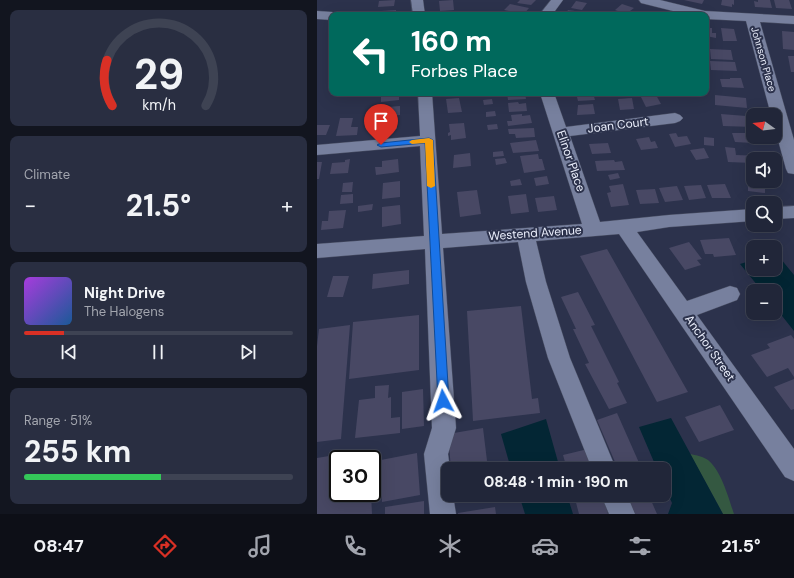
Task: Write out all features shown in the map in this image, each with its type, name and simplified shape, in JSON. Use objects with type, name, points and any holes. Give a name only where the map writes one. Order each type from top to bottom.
[{"type":"street","points":[[417,0],[419,12]]},
{"type":"street","points":[[547,12],[557,0]]},
{"type":"street","points":[[645,0],[693,12]]},
{"type":"street","points":[[317,15],[329,16]]},
{"type":"street","points":[[709,15],[794,20]]},
{"type":"street","name":"Johnson Place","points":[[752,18],[794,169]]},
{"type":"street","points":[[425,96],[443,401],[443,428],[436,454],[443,514]]},
{"type":"street","name":"Elinor Place","points":[[548,96],[593,228]]},
{"type":"street","name":"Joan Court","points":[[561,132],[675,118]]},
{"type":"street","points":[[317,150],[429,140]]},
{"type":"street","points":[[782,213],[794,212]]},
{"type":"street","name":"Westend Avenue","points":[[317,251],[593,228],[624,227],[669,221],[746,216]]},
{"type":"street","name":"Anchor Street","points":[[624,227],[794,470]]},
{"type":"street","points":[[525,234],[536,282],[559,358],[600,462]]},
{"type":"street","points":[[684,311],[730,294]]},
{"type":"street","points":[[617,502],[621,514]]},
{"type":"green space","points":[[690,454],[704,458],[713,465],[724,485],[734,514],[723,514]]},
{"type":"water","points":[[782,260],[794,275],[794,331],[782,316],[782,284],[756,284],[750,276],[782,276]]},
{"type":"water","points":[[746,262],[746,271],[740,264]]},
{"type":"water","points":[[671,418],[723,514],[668,514],[672,503],[671,462],[654,462],[639,427]]},
{"type":"water","points":[[546,419],[558,462],[509,462],[501,434]]},
{"type":"water","points":[[521,502],[569,502],[573,514],[525,514]]},
{"type":"building","points":[[395,0],[394,6],[378,7],[379,1]]},
{"type":"building","points":[[453,0],[454,10],[440,11],[439,1]]},
{"type":"building","points":[[520,0],[536,0],[531,5],[517,3]]},
{"type":"building","points":[[684,0],[704,0],[702,4]]},
{"type":"building","points":[[722,0],[734,0],[734,5],[732,4],[732,7],[721,5]]},
{"type":"building","points":[[758,0],[770,0],[772,8],[755,7],[754,1],[758,2]]},
{"type":"building","points":[[774,0],[789,0],[792,9],[776,8]]},
{"type":"building","points":[[576,1],[587,3],[582,10],[571,8]]},
{"type":"building","points":[[510,4],[529,8],[526,12],[504,10]]},
{"type":"building","points":[[622,4],[634,8],[629,12],[615,10]]},
{"type":"building","points":[[396,10],[396,12],[381,12]]},
{"type":"building","points":[[568,10],[582,12],[567,12]]},
{"type":"building","points":[[709,28],[712,28],[712,33],[716,33],[716,38],[709,37]]},
{"type":"building","points":[[721,28],[734,29],[737,41],[723,41]]},
{"type":"building","points":[[782,31],[794,32],[794,50],[783,49]]},
{"type":"building","points":[[710,49],[731,50],[733,60],[711,59]]},
{"type":"building","points":[[788,56],[794,56],[794,72],[791,72]]},
{"type":"building","points":[[710,61],[735,62],[737,71],[711,70]]},
{"type":"building","points":[[741,78],[744,88],[722,87],[720,79]]},
{"type":"building","points":[[715,95],[746,98],[747,108],[715,105]]},
{"type":"building","points":[[381,96],[399,96],[399,100],[381,102]]},
{"type":"building","points":[[507,96],[526,96],[526,99],[508,100]]},
{"type":"building","points":[[594,96],[595,100],[578,101],[577,97],[570,97]]},
{"type":"building","points":[[657,96],[661,104],[646,107],[641,97]]},
{"type":"building","points":[[459,98],[462,112],[448,113],[446,99]]},
{"type":"building","points":[[632,98],[634,109],[620,110],[618,99]]},
{"type":"building","points":[[492,99],[493,104],[484,105],[483,100]]},
{"type":"building","points":[[518,102],[519,104],[526,103],[527,111],[509,112],[508,103]]},
{"type":"building","points":[[593,104],[595,114],[577,115],[578,105]]},
{"type":"building","points":[[400,106],[400,115],[374,118],[375,108]]},
{"type":"building","points":[[495,111],[496,116],[486,117],[486,112]]},
{"type":"building","points":[[522,114],[522,116],[530,115],[532,123],[508,126],[507,121],[512,121],[511,115]]},
{"type":"building","points":[[721,114],[746,116],[746,127],[723,126]]},
{"type":"building","points":[[340,118],[353,118],[351,127],[358,127],[357,135],[336,136]]},
{"type":"building","points":[[397,120],[397,129],[372,132],[372,123]]},
{"type":"building","points":[[464,123],[466,138],[451,140],[451,135],[448,136],[448,133],[450,132],[449,124]]},
{"type":"building","points":[[497,124],[498,129],[488,130],[487,125]]},
{"type":"building","points":[[317,125],[330,125],[326,135],[317,135]]},
{"type":"building","points":[[534,128],[535,137],[516,138],[515,134],[509,134],[508,129]]},
{"type":"building","points":[[676,133],[678,137],[687,136],[691,144],[675,147],[669,134]]},
{"type":"building","points":[[732,133],[746,133],[746,143],[735,142]]},
{"type":"building","points":[[649,137],[651,142],[655,141],[658,148],[641,150],[636,139]]},
{"type":"building","points":[[704,137],[714,138],[714,146],[704,145]]},
{"type":"building","points":[[536,140],[539,151],[513,153],[510,143]]},
{"type":"building","points":[[608,143],[611,153],[592,154],[589,144]]},
{"type":"building","points":[[725,147],[735,148],[736,155],[746,155],[746,163],[728,162]]},
{"type":"building","points":[[704,148],[709,158],[696,160],[690,150]]},
{"type":"building","points":[[503,151],[504,156],[493,157],[493,152]]},
{"type":"building","points":[[470,153],[471,166],[453,168],[454,155]]},
{"type":"building","points":[[538,154],[539,159],[542,159],[545,170],[524,173],[520,156]]},
{"type":"building","points":[[505,158],[507,163],[496,165],[495,159]]},
{"type":"building","points":[[350,159],[348,173],[330,174],[332,163],[345,162],[345,160]]},
{"type":"building","points":[[398,159],[399,172],[376,175],[375,167],[382,167],[382,161]]},
{"type":"building","points":[[614,160],[615,162],[622,161],[625,170],[597,171],[595,161]]},
{"type":"building","points":[[317,162],[322,162],[319,179],[317,179]]},
{"type":"building","points":[[618,173],[620,178],[610,180],[608,175]]},
{"type":"building","points":[[547,176],[549,184],[536,186],[534,178]]},
{"type":"building","points":[[520,179],[522,185],[511,186],[510,181]]},
{"type":"building","points":[[400,181],[400,197],[382,199],[383,183]]},
{"type":"building","points":[[353,182],[352,192],[342,192],[343,183]]},
{"type":"building","points":[[623,184],[629,205],[611,207],[607,193],[611,192],[609,186]]},
{"type":"building","points":[[725,184],[731,198],[712,198],[707,185]]},
{"type":"building","points":[[701,185],[706,198],[689,200],[684,186]]},
{"type":"building","points":[[677,186],[683,200],[665,202],[659,188]]},
{"type":"building","points":[[748,188],[765,188],[765,193],[748,191]]},
{"type":"building","points":[[655,189],[659,203],[640,204],[636,190]]},
{"type":"building","points":[[477,190],[481,214],[460,217],[457,192]]},
{"type":"building","points":[[353,194],[353,203],[340,204],[341,195]]},
{"type":"building","points":[[526,194],[529,212],[511,214],[508,196]]},
{"type":"building","points":[[554,196],[557,210],[538,212],[535,198]]},
{"type":"building","points":[[373,204],[372,210],[358,212],[358,206]]},
{"type":"building","points":[[400,205],[401,224],[382,227],[382,207]]},
{"type":"building","points":[[346,210],[343,228],[321,230],[322,221],[328,221],[329,211]]},
{"type":"building","points":[[729,238],[736,255],[714,257],[713,254],[705,254],[700,240]]},
{"type":"building","points":[[689,242],[702,259],[697,260],[701,265],[685,270],[669,248]]},
{"type":"building","points":[[607,249],[688,392],[657,402],[580,256]]},
{"type":"building","points":[[409,270],[409,284],[372,289],[373,274]]},
{"type":"building","points":[[333,276],[349,276],[343,297],[327,297]]},
{"type":"building","points":[[578,292],[595,325],[591,326],[619,382],[617,383],[627,403],[609,409],[585,364],[589,363],[573,329],[576,329],[561,297]]},
{"type":"building","points":[[521,306],[532,399],[538,398],[540,413],[473,421],[467,311]]},
{"type":"building","points":[[419,315],[419,370],[349,379],[353,322]]},
{"type":"building","points":[[350,325],[341,439],[317,442],[317,346],[319,329]]},
{"type":"building","points":[[791,335],[794,339],[794,377],[788,368],[767,377],[751,355],[770,348],[767,344]]},
{"type":"building","points":[[794,379],[794,409],[791,410],[774,387]]},
{"type":"building","points":[[389,385],[388,398],[391,397],[391,418],[400,417],[400,433],[355,438],[359,400],[375,398],[375,386]]},
{"type":"building","points":[[423,389],[424,426],[402,429],[402,392]]},
{"type":"building","points":[[720,405],[734,430],[699,442],[685,417]]},
{"type":"building","points":[[617,413],[639,462],[615,462],[597,420]]},
{"type":"building","points":[[483,428],[487,462],[450,462],[448,434]]},
{"type":"building","points":[[588,449],[592,462],[565,462],[563,455]]},
{"type":"building","points":[[417,453],[420,495],[382,502],[381,460]]},
{"type":"building","points":[[329,456],[329,502],[371,502],[372,514],[317,514],[317,458]]},
{"type":"building","points":[[424,501],[424,514],[385,514],[385,507]]},
{"type":"building","points":[[576,502],[604,502],[608,514],[579,514]]},
{"type":"building","points":[[652,502],[657,514],[626,514],[623,506],[631,503]]},
{"type":"building","points":[[495,507],[496,514],[458,514],[458,513]]},
{"type":"slow traffic","points":[[412,142],[429,140],[431,186]]},
{"type":"route","points":[[381,145],[429,140],[433,241],[443,401]]}]
